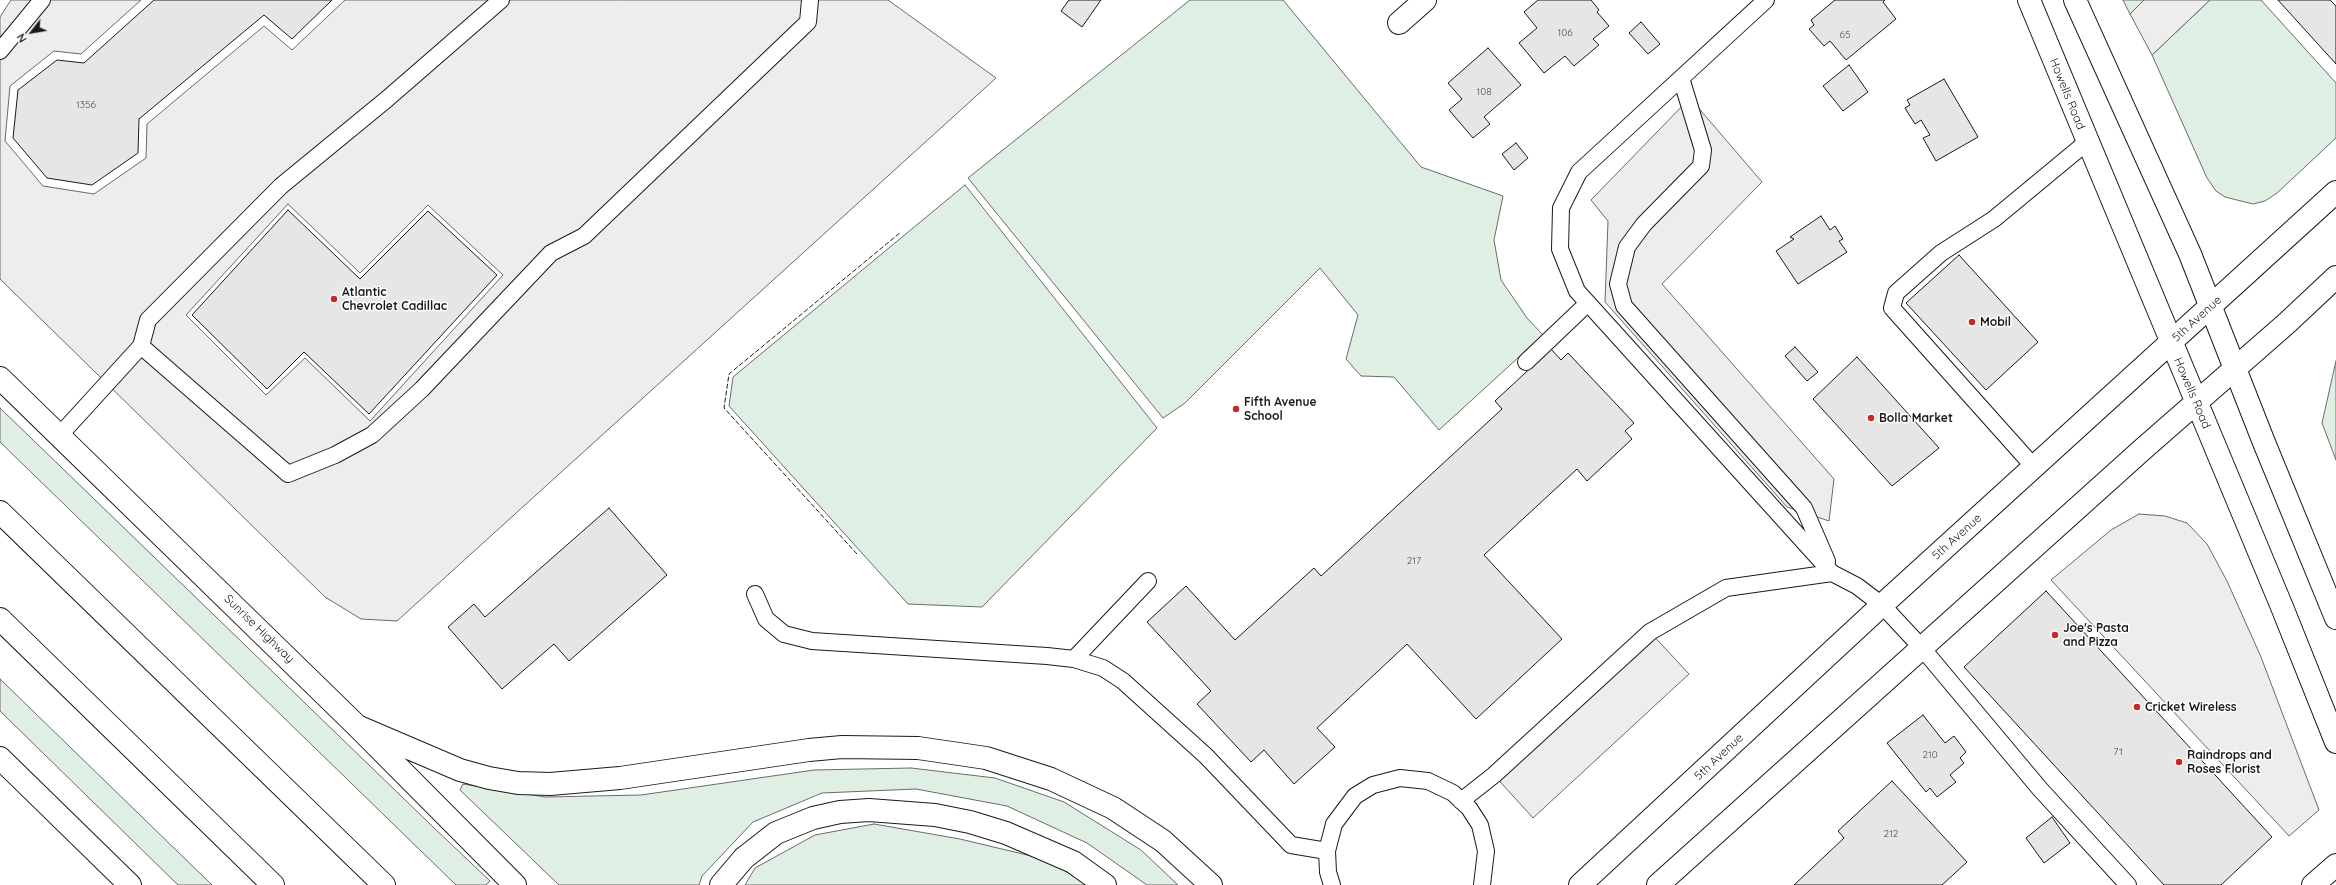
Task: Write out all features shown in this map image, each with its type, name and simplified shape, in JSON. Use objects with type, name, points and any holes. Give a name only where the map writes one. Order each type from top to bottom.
[{"type":"main road","points":[[1399,23],[1425,0]]},
{"type":"main road","name":"Howells Road","points":[[2029,0],[2170,342],[2282,607],[2336,742]]},
{"type":"main road","points":[[2075,0],[2162,191],[2211,306],[2234,370],[2336,618]]},
{"type":"main road","name":"5th Avenue","points":[[1580,885],[1882,605],[2336,192]]},
{"type":"main road","points":[[1658,885],[2336,277]]},
{"type":"main road","name":"Sunrise Highway","points":[[0,378],[357,726],[515,885]]},
{"type":"main road","points":[[0,512],[384,885]]},
{"type":"main road","points":[[0,620],[273,885]]},
{"type":"main road","points":[[357,726],[460,770],[489,778],[518,783],[550,784],[620,778],[809,750],[842,747],[918,748],[986,758],[1051,779],[1113,808],[1163,841],[1211,885]]},
{"type":"main road","points":[[0,758],[130,885]]},
{"type":"main road","points":[[721,885],[744,858],[776,833],[813,818],[840,812],[869,810],[935,815],[970,822],[1006,833],[1072,862],[1106,885]]},
{"type":"main road","points":[[2313,885],[2336,865]]},
{"type":"lane","points":[[0,51],[42,0]]},
{"type":"lane","points":[[59,436],[141,346],[148,320],[281,186],[405,84],[501,0]]},
{"type":"lane","points":[[141,346],[288,474],[335,455],[372,435],[411,400],[551,253],[584,236],[808,22],[810,0]]},
{"type":"lane","points":[[1766,0],[1579,172],[1561,208],[1560,249],[1577,291],[1832,574],[1857,586],[1882,605],[1922,648],[2040,789],[2128,885]]},
{"type":"lane","points":[[1681,78],[1703,150],[1701,166],[1644,224],[1626,247],[1618,284],[1624,306],[1804,508],[1832,574]]},
{"type":"lane","points":[[2034,467],[1892,308],[1896,293],[1941,253],[1994,219],[2087,142]]},
{"type":"lane","points":[[1526,362],[1588,303]]},
{"type":"lane","points":[[1461,800],[1494,775],[1650,632],[1726,588],[1832,574]]},
{"type":"lane","points":[[1074,659],[1148,581]]},
{"type":"lane","points":[[755,594],[766,619],[784,634],[812,641],[1074,659],[1103,668],[1123,681],[1206,756],[1291,845],[1327,851]]},
{"type":"lane","points":[[1332,885],[1328,872],[1327,851],[1334,824],[1355,796],[1373,785],[1400,778],[1428,781],[1453,793],[1461,800],[1480,825],[1486,851],[1482,885]]},
{"type":"green space","points":[[1190,0],[1283,0],[1421,167],[1503,196],[1494,240],[1501,280],[1527,318],[1543,335],[1439,430],[1394,377],[1361,376],[1346,359],[1358,315],[1320,268],[1185,403],[1163,418],[968,178]]},
{"type":"green space","points":[[2123,0],[2144,0],[2130,14]]},
{"type":"green space","points":[[2210,0],[2261,0],[2336,83],[2336,138],[2277,193],[2265,201],[2253,204],[2225,197],[2216,191],[2207,178],[2152,55]]},
{"type":"green space","points":[[965,185],[1157,428],[982,607],[908,604],[729,406],[733,377]]},
{"type":"green space","points":[[2336,361],[2336,460],[2322,423]]},
{"type":"green space","points":[[0,408],[490,881],[486,885],[456,885],[0,442]]},
{"type":"green space","points":[[0,679],[212,885],[178,885],[0,711]]},
{"type":"green space","points":[[911,768],[995,778],[1064,802],[1141,850],[1178,885],[1147,885],[1087,843],[1007,806],[916,789],[822,793],[753,822],[702,876],[699,885],[559,885],[460,790],[463,784],[545,797],[641,795],[814,770]]},
{"type":"green space","points":[[874,824],[960,839],[1048,860],[1087,885],[745,885],[755,868],[815,835]]},
{"type":"shaded area","points":[[11,0],[141,0],[81,54],[54,51],[10,86],[5,141],[43,186],[94,194],[146,158],[147,124],[264,26],[292,50],[345,0],[888,0],[996,78],[397,621],[361,619],[325,597],[0,279],[0,17]],"holes":[[[288,204],[360,273],[428,205],[503,275],[370,421],[305,358],[266,395],[186,315]]]},
{"type":"shaded area","points":[[2144,0],[2210,0],[2152,55],[2130,14]]},
{"type":"shaded area","points":[[1690,98],[1762,182],[1662,284],[1834,479],[1829,521],[1787,507],[1605,302],[1608,221],[1591,200]]},
{"type":"shaded area","points":[[2139,514],[2165,516],[2187,523],[2207,544],[2227,581],[2261,657],[2319,810],[2289,836],[2051,580],[2111,530]]},
{"type":"shaded area","points":[[1650,632],[1689,674],[1533,818],[1494,775]]},
{"type":"building","points":[[154,0],[332,0],[292,39],[264,15],[139,119],[138,153],[92,185],[47,178],[13,138],[18,90],[57,60],[84,63]]},
{"type":"building","points":[[1069,0],[1101,0],[1082,27],[1061,11]]},
{"type":"building","points":[[1538,0],[1591,0],[1599,10],[1597,12],[1609,26],[1593,39],[1599,45],[1574,66],[1565,56],[1544,73],[1519,43],[1537,28],[1524,12]]},
{"type":"building","points":[[1835,0],[1885,0],[1883,2],[1896,19],[1846,60],[1830,41],[1824,46],[1809,29],[1814,25],[1811,20]]},
{"type":"building","points":[[2278,0],[2330,0],[2336,6],[2336,64]]},
{"type":"building","points":[[1641,22],[1660,44],[1648,54],[1629,33]]},
{"type":"building","points":[[1488,48],[1521,85],[1484,117],[1490,124],[1473,138],[1449,110],[1462,99],[1448,83]]},
{"type":"building","points":[[1849,65],[1868,92],[1843,111],[1823,86]]},
{"type":"building","points":[[1944,79],[1978,137],[1936,161],[1923,138],[1930,135],[1921,120],[1915,124],[1905,108],[1910,105],[1907,100]]},
{"type":"building","points":[[1516,143],[1528,158],[1514,170],[1502,154]]},
{"type":"building","points":[[288,210],[360,279],[428,211],[497,275],[369,414],[304,352],[267,389],[192,315]]},
{"type":"building","points":[[1821,216],[1830,230],[1835,226],[1843,239],[1839,241],[1847,252],[1798,284],[1776,251],[1794,239],[1790,237]]},
{"type":"building","name":"Mobil","points":[[1959,255],[2038,342],[1986,390],[1906,303]]},
{"type":"building","points":[[1795,347],[1818,372],[1807,381],[1785,356]]},
{"type":"building","points":[[1551,349],[1561,360],[1568,353],[1634,423],[1625,431],[1632,439],[1587,481],[1577,469],[1484,555],[1562,639],[1476,719],[1407,644],[1317,728],[1335,747],[1294,784],[1264,750],[1251,762],[1197,704],[1211,691],[1147,622],[1186,586],[1235,640],[1314,568],[1321,576],[1502,409],[1495,401]]},
{"type":"building","name":"Bolla Market","points":[[1857,357],[1939,448],[1892,486],[1813,399]]},
{"type":"building","points":[[609,508],[667,575],[569,661],[554,644],[502,689],[448,627],[474,604],[485,617]]},
{"type":"building","points":[[2046,591],[2272,837],[2221,885],[2164,885],[1964,667]]},
{"type":"building","points":[[1923,715],[1945,743],[1954,736],[1966,752],[1960,758],[1964,763],[1950,775],[1956,782],[1937,797],[1930,788],[1926,792],[1887,743]]},
{"type":"building","points":[[1892,781],[1967,862],[1942,885],[1794,885],[1844,838],[1838,831]]},
{"type":"building","points":[[2052,817],[2070,843],[2044,863],[2026,838]]},
{"type":"fence","points":[[857,554],[724,408],[729,374],[901,232]]},
{"type":"place","name":"Atlantic Chevrolet Cadillac","points":[[334,299]]},
{"type":"place","name":"Mobil","points":[[1972,322]]},
{"type":"place","name":"Fifth Avenue School","points":[[1236,409]]},
{"type":"place","name":"Bolla Market","points":[[1871,418]]},
{"type":"place","name":"Joe's Pasta and Pizza","points":[[2055,635]]},
{"type":"place","name":"Cricket Wireless","points":[[2137,707]]},
{"type":"place","name":"Raindrops and Roses Florist","points":[[2179,762]]}]
